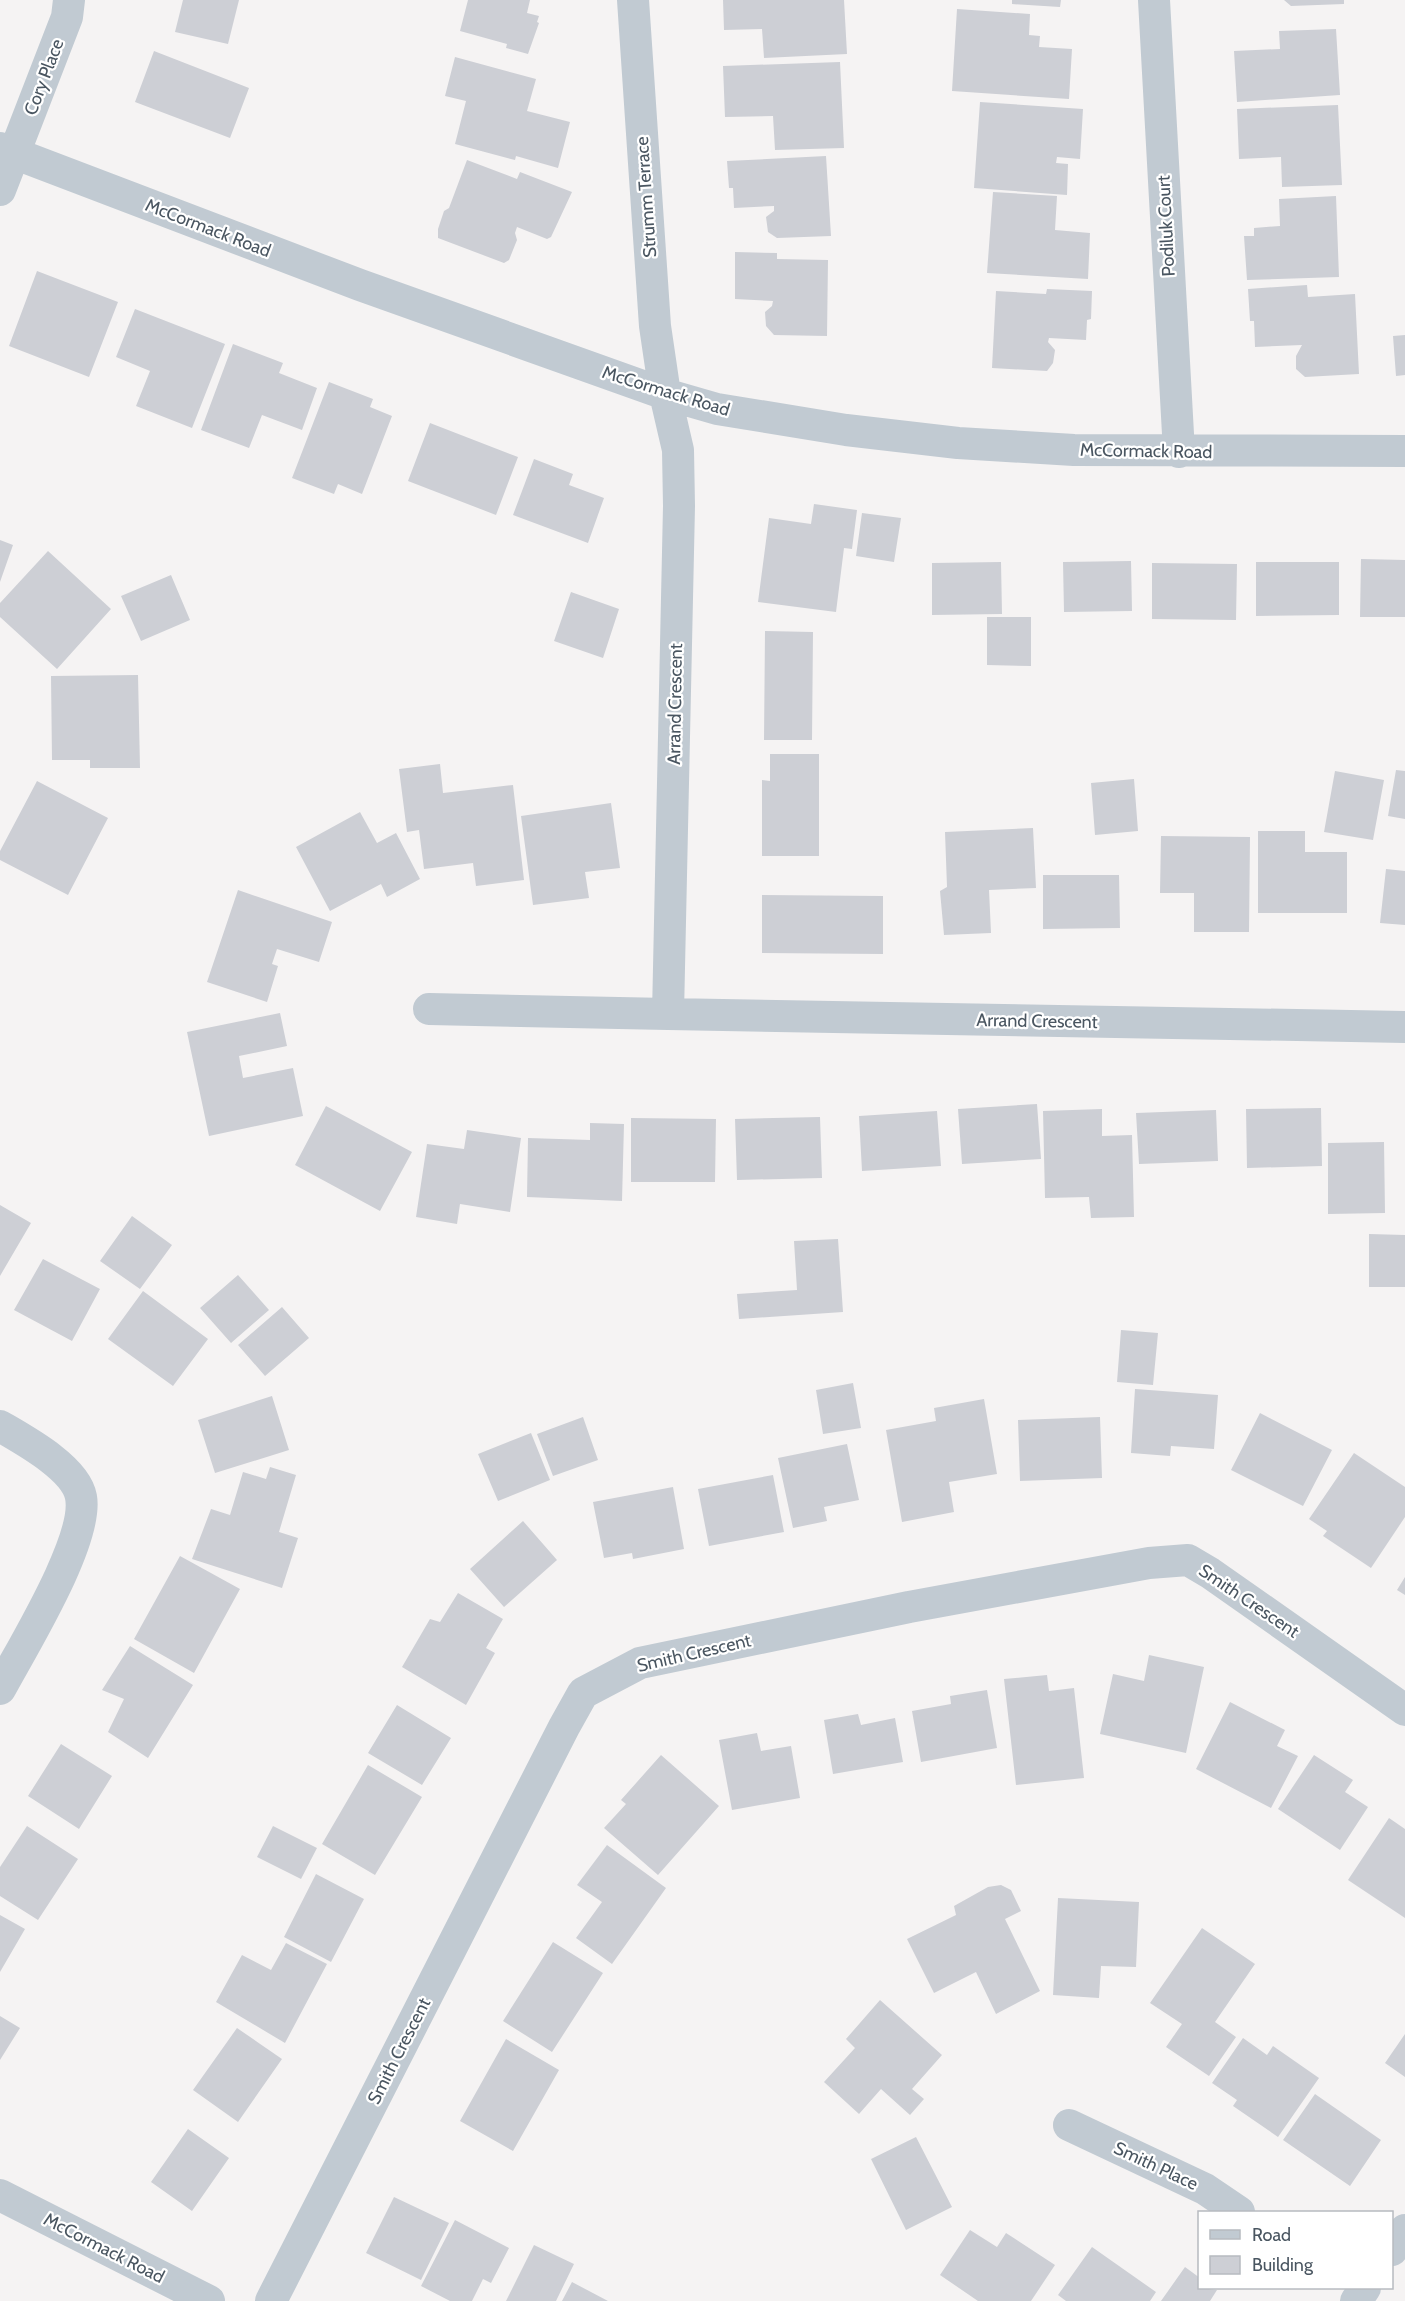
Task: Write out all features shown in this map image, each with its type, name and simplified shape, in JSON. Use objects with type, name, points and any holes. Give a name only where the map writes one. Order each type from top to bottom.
[{"type":"street","name":"Cory Place","points":[[0,190],[7,151],[67,17],[69,0]]},
{"type":"street","name":"Strumm Terrace","points":[[633,0],[655,326],[665,394]]},
{"type":"street","name":"Podiluk Court","points":[[1154,0],[1179,452]]},
{"type":"street","name":"McCormack Road","points":[[7,151],[360,285],[665,394],[717,410],[846,430],[936,440],[1074,450],[1405,451]]},
{"type":"street","name":"Arrand Crescent","points":[[665,394],[678,450],[679,506],[668,1014]]},
{"type":"street","name":"Arrand Crescent","points":[[429,1009],[1405,1027]]},
{"type":"street","points":[[0,1426],[36,1448],[64,1469],[81,1496],[80,1526],[69,1557],[0,1689]]},
{"type":"street","name":"Smith Crescent","points":[[271,2301],[564,1727],[583,1693],[609,1678],[640,1663],[909,1607],[1149,1563],[1188,1560],[1210,1572],[1405,1710]]},
{"type":"street","name":"Smith Place","points":[[1069,2125],[1205,2188],[1238,2211]]},
{"type":"street","name":"McCormack Road","points":[[0,2195],[209,2301]]},
{"type":"street","points":[[1393,2248],[1405,2230]]},
{"type":"building","points":[[183,0],[239,0],[228,44],[175,32]]},
{"type":"building","points":[[468,0],[530,0],[527,13],[539,16],[537,22],[539,23],[528,54],[506,48],[507,44],[460,31]]},
{"type":"building","points":[[723,0],[844,0],[847,54],[764,58],[762,29],[724,30]]},
{"type":"building","points":[[1012,0],[1061,0],[1060,7],[1012,4]]},
{"type":"building","points":[[1284,0],[1344,0],[1344,4],[1291,6]]},
{"type":"building","points":[[957,9],[1030,14],[1029,35],[1040,36],[1039,47],[1072,49],[1069,99],[952,91]]},
{"type":"building","points":[[1336,29],[1340,95],[1237,102],[1234,51],[1280,49],[1279,31]]},
{"type":"building","points":[[154,51],[249,88],[230,138],[135,102]]},
{"type":"building","points":[[455,57],[536,79],[527,111],[570,122],[558,168],[516,156],[515,160],[455,144],[466,101],[445,96]]},
{"type":"building","points":[[840,62],[844,148],[775,150],[773,116],[725,117],[723,66]]},
{"type":"building","points":[[980,102],[1083,109],[1080,159],[1057,157],[1056,163],[1068,164],[1067,195],[974,188]]},
{"type":"building","points":[[1338,105],[1342,185],[1282,187],[1281,157],[1239,159],[1237,109]]},
{"type":"building","points":[[826,156],[831,236],[777,238],[768,232],[766,217],[774,211],[774,206],[734,208],[733,188],[729,188],[727,161]]},
{"type":"building","points":[[467,160],[517,179],[520,172],[572,192],[551,237],[547,239],[517,227],[515,233],[517,240],[509,260],[504,263],[438,238],[438,229],[444,211],[449,208]]},
{"type":"building","points":[[993,192],[1057,196],[1055,230],[1090,233],[1088,279],[987,273]]},
{"type":"building","points":[[1336,196],[1339,277],[1247,280],[1244,236],[1254,236],[1254,228],[1280,226],[1279,199]]},
{"type":"building","points":[[735,252],[777,253],[777,259],[828,260],[827,336],[774,335],[766,326],[765,312],[772,306],[773,301],[735,299]]},
{"type":"building","points":[[37,271],[118,302],[89,377],[9,346]]},
{"type":"building","points":[[1307,285],[1308,297],[1355,294],[1359,374],[1305,377],[1296,369],[1296,356],[1302,345],[1255,347],[1254,321],[1250,321],[1248,289]]},
{"type":"building","points":[[1047,289],[1092,291],[1091,319],[1087,320],[1086,340],[1049,338],[1048,342],[1055,350],[1053,363],[1047,371],[992,368],[996,291],[1046,294]]},
{"type":"building","points":[[135,309],[225,344],[192,428],[136,406],[150,371],[116,357]]},
{"type":"building","points":[[1405,335],[1405,375],[1396,376],[1393,336]]},
{"type":"building","points":[[233,344],[283,363],[279,373],[317,388],[302,430],[262,415],[249,448],[201,430]]},
{"type":"building","points":[[329,382],[373,399],[370,407],[392,416],[362,494],[338,484],[334,494],[292,478]]},
{"type":"building","points":[[430,423],[518,457],[496,515],[408,481]]},
{"type":"building","points":[[534,459],[573,474],[569,485],[604,498],[588,543],[513,515]]},
{"type":"building","points":[[814,504],[857,510],[852,549],[844,548],[836,612],[758,602],[769,518],[811,524]]},
{"type":"building","points":[[862,513],[901,518],[894,562],[856,556]]},
{"type":"building","points":[[0,540],[13,545],[0,582]]},
{"type":"building","points":[[48,551],[111,609],[57,669],[0,617],[0,603]]},
{"type":"building","points":[[1361,559],[1405,560],[1405,617],[1360,617]]},
{"type":"building","points":[[1131,561],[1132,611],[1064,612],[1063,562]]},
{"type":"building","points":[[1001,562],[1002,614],[932,615],[932,563]]},
{"type":"building","points":[[1256,562],[1339,562],[1339,615],[1256,616]]},
{"type":"building","points":[[1152,563],[1237,564],[1236,620],[1152,619]]},
{"type":"building","points":[[171,575],[190,620],[141,641],[121,596]]},
{"type":"building","points":[[571,592],[619,609],[603,658],[554,641]]},
{"type":"building","points":[[987,617],[1031,617],[1031,666],[987,665]]},
{"type":"building","points":[[765,631],[813,632],[812,740],[764,740]]},
{"type":"building","points":[[138,675],[140,768],[90,768],[90,760],[52,760],[51,676]]},
{"type":"building","points":[[770,754],[819,754],[819,856],[762,856],[762,780],[770,781]]},
{"type":"building","points":[[440,764],[443,793],[513,785],[524,880],[476,886],[473,863],[424,869],[419,830],[407,832],[399,769]]},
{"type":"building","points":[[1396,770],[1405,771],[1405,819],[1388,816]]},
{"type":"building","points":[[1335,771],[1384,780],[1373,840],[1324,832]]},
{"type":"building","points":[[1134,779],[1138,831],[1095,835],[1091,783]]},
{"type":"building","points":[[37,781],[108,818],[68,895],[0,860],[0,851]]},
{"type":"building","points":[[611,803],[620,868],[585,872],[589,898],[533,905],[521,816]]},
{"type":"building","points":[[360,812],[377,843],[396,833],[420,879],[387,897],[381,884],[330,911],[296,847]]},
{"type":"building","points":[[1033,828],[1036,888],[989,890],[991,933],[944,935],[940,891],[947,887],[945,832]]},
{"type":"building","points":[[1258,831],[1305,831],[1305,852],[1347,852],[1347,913],[1258,913]]},
{"type":"building","points":[[1161,836],[1250,837],[1249,932],[1194,932],[1194,893],[1160,893]]},
{"type":"building","points":[[1386,869],[1405,871],[1405,925],[1380,923]]},
{"type":"building","points":[[1043,875],[1119,875],[1120,928],[1043,929]]},
{"type":"building","points":[[238,890],[332,922],[319,962],[277,949],[272,964],[278,966],[267,1002],[207,982]]},
{"type":"building","points":[[762,895],[883,896],[883,954],[762,953]]},
{"type":"building","points":[[280,1013],[287,1046],[239,1056],[243,1078],[293,1068],[303,1116],[209,1136],[187,1032]]},
{"type":"building","points":[[1037,1104],[1041,1159],[962,1164],[958,1109]]},
{"type":"building","points":[[326,1106],[412,1152],[380,1211],[295,1165]]},
{"type":"building","points":[[1321,1108],[1322,1166],[1247,1168],[1246,1109]]},
{"type":"building","points":[[1102,1109],[1102,1136],[1132,1135],[1134,1217],[1091,1218],[1089,1197],[1045,1198],[1043,1111]]},
{"type":"building","points":[[1216,1110],[1218,1161],[1139,1164],[1136,1113]]},
{"type":"building","points":[[937,1111],[941,1166],[862,1171],[859,1116]]},
{"type":"building","points":[[820,1117],[822,1178],[737,1180],[735,1119]]},
{"type":"building","points":[[631,1118],[716,1119],[715,1182],[631,1182]]},
{"type":"building","points":[[590,1123],[624,1124],[622,1201],[527,1197],[528,1138],[590,1140]]},
{"type":"building","points":[[467,1130],[521,1138],[510,1212],[460,1204],[457,1224],[416,1217],[427,1144],[464,1149]]},
{"type":"building","points":[[1384,1142],[1385,1213],[1328,1214],[1328,1143]]},
{"type":"building","points":[[0,1205],[31,1223],[0,1276]]},
{"type":"building","points":[[132,1216],[172,1245],[140,1289],[100,1261]]},
{"type":"building","points":[[1369,1234],[1405,1235],[1405,1287],[1369,1287]]},
{"type":"building","points":[[838,1239],[843,1312],[739,1319],[737,1294],[797,1290],[794,1241]]},
{"type":"building","points":[[43,1259],[100,1289],[72,1341],[14,1310]]},
{"type":"building","points":[[238,1275],[269,1310],[231,1343],[200,1308]]},
{"type":"building","points":[[143,1291],[208,1339],[173,1386],[108,1339]]},
{"type":"building","points":[[282,1307],[309,1338],[265,1376],[238,1345]]},
{"type":"building","points":[[1121,1330],[1158,1333],[1153,1385],[1117,1382]]},
{"type":"building","points":[[853,1383],[861,1428],[823,1434],[816,1390]]},
{"type":"building","points":[[1135,1389],[1218,1395],[1214,1449],[1171,1446],[1170,1456],[1131,1453]]},
{"type":"building","points":[[272,1396],[289,1450],[215,1473],[198,1420]]},
{"type":"building","points":[[984,1399],[997,1474],[949,1482],[954,1512],[902,1522],[886,1430],[936,1421],[934,1408]]},
{"type":"building","points":[[1260,1413],[1332,1450],[1303,1506],[1231,1470]]},
{"type":"building","points":[[583,1417],[598,1460],[553,1476],[537,1434]]},
{"type":"building","points":[[1100,1417],[1102,1478],[1020,1481],[1018,1420]]},
{"type":"building","points":[[531,1433],[550,1480],[498,1501],[478,1454]]},
{"type":"building","points":[[847,1444],[859,1500],[824,1507],[827,1521],[793,1528],[778,1458]]},
{"type":"building","points":[[1354,1453],[1405,1487],[1405,1517],[1371,1568],[1323,1536],[1327,1531],[1309,1519]]},
{"type":"building","points":[[270,1467],[296,1475],[279,1532],[298,1538],[282,1588],[192,1559],[211,1509],[230,1515],[243,1472],[266,1479]]},
{"type":"building","points":[[773,1475],[784,1532],[709,1546],[698,1489]]},
{"type":"building","points":[[673,1487],[684,1549],[633,1559],[632,1553],[604,1558],[593,1502]]},
{"type":"building","points":[[523,1521],[557,1560],[504,1607],[470,1569]]},
{"type":"building","points":[[180,1556],[240,1589],[194,1673],[134,1639]]},
{"type":"building","points":[[1405,1577],[1405,1595],[1397,1590]]},
{"type":"building","points":[[458,1593],[503,1619],[486,1648],[495,1653],[466,1705],[402,1667],[430,1619],[440,1622]]},
{"type":"building","points":[[130,1646],[193,1685],[148,1758],[108,1732],[124,1699],[102,1690]]},
{"type":"building","points":[[1149,1655],[1204,1667],[1186,1753],[1100,1734],[1113,1674],[1144,1681]]},
{"type":"building","points":[[1047,1675],[1049,1691],[1074,1688],[1084,1778],[1016,1785],[1004,1679]]},
{"type":"building","points":[[987,1690],[997,1748],[921,1762],[912,1711],[951,1704],[950,1696]]},
{"type":"building","points":[[1230,1702],[1285,1730],[1277,1746],[1298,1756],[1271,1808],[1196,1769]]},
{"type":"building","points":[[397,1705],[451,1738],[422,1785],[368,1753]]},
{"type":"building","points":[[858,1714],[861,1725],[895,1718],[903,1762],[833,1774],[824,1720]]},
{"type":"building","points":[[757,1733],[761,1751],[791,1746],[800,1798],[732,1810],[719,1740]]},
{"type":"building","points":[[61,1744],[112,1776],[79,1829],[28,1796]]},
{"type":"building","points":[[661,1755],[719,1806],[658,1875],[604,1828],[626,1804],[621,1800]]},
{"type":"building","points":[[1314,1755],[1353,1780],[1345,1792],[1368,1807],[1340,1850],[1278,1809]]},
{"type":"building","points":[[368,1765],[422,1797],[375,1875],[322,1844]]},
{"type":"building","points":[[1389,1818],[1405,1829],[1405,1918],[1348,1880]]},
{"type":"building","points":[[27,1826],[78,1859],[38,1920],[0,1896],[0,1867]]},
{"type":"building","points":[[273,1826],[317,1848],[301,1879],[257,1857]]},
{"type":"building","points":[[607,1845],[666,1888],[612,1964],[576,1938],[602,1902],[577,1885]]},
{"type":"building","points":[[316,1874],[364,1899],[331,1962],[284,1937]]},
{"type":"building","points":[[1001,1885],[1011,1890],[1021,1911],[1005,1919],[1040,1991],[996,2014],[976,1972],[934,1993],[907,1939],[956,1915],[954,1906],[988,1887]]},
{"type":"building","points":[[1058,1898],[1139,1902],[1136,1967],[1101,1966],[1099,1998],[1053,1995]]},
{"type":"building","points":[[0,1915],[25,1929],[0,1972]]},
{"type":"building","points":[[1202,1928],[1255,1964],[1215,2022],[1236,2037],[1209,2076],[1166,2047],[1182,2024],[1150,2003]]},
{"type":"building","points":[[553,1942],[603,1973],[552,2052],[503,2021]]},
{"type":"building","points":[[286,1943],[327,1964],[285,2043],[216,2002],[242,1955],[271,1970]]},
{"type":"building","points":[[880,2000],[942,2055],[912,2089],[924,2099],[910,2115],[881,2089],[859,2114],[824,2082],[855,2048],[846,2039]]},
{"type":"building","points":[[0,2016],[20,2028],[0,2060]]},
{"type":"building","points":[[237,2028],[282,2059],[238,2122],[193,2090]]},
{"type":"building","points":[[1405,2034],[1405,2077],[1385,2063]]},
{"type":"building","points":[[1243,2038],[1267,2055],[1273,2046],[1319,2078],[1278,2137],[1233,2106],[1237,2100],[1212,2083]]},
{"type":"building","points":[[506,2039],[559,2070],[513,2151],[460,2121]]},
{"type":"building","points":[[1315,2094],[1381,2140],[1350,2186],[1283,2140]]},
{"type":"building","points":[[188,2129],[229,2158],[192,2211],[151,2182]]},
{"type":"building","points":[[916,2137],[952,2207],[906,2230],[871,2159]]},
{"type":"building","points":[[394,2197],[449,2223],[421,2280],[366,2253]]},
{"type":"building","points":[[455,2220],[509,2248],[491,2283],[483,2279],[472,2301],[450,2301],[421,2286]]},
{"type":"building","points":[[970,2230],[997,2247],[1006,2233],[1055,2265],[1031,2301],[978,2301],[940,2275]]},
{"type":"building","points":[[534,2245],[574,2264],[556,2301],[506,2301]]},
{"type":"building","points":[[1092,2247],[1156,2292],[1150,2301],[1066,2301],[1058,2295]]},
{"type":"building","points":[[1185,2267],[1198,2277],[1198,2289],[1217,2290],[1210,2301],[1161,2301]]},
{"type":"building","points":[[572,2282],[608,2301],[562,2301]]}]
